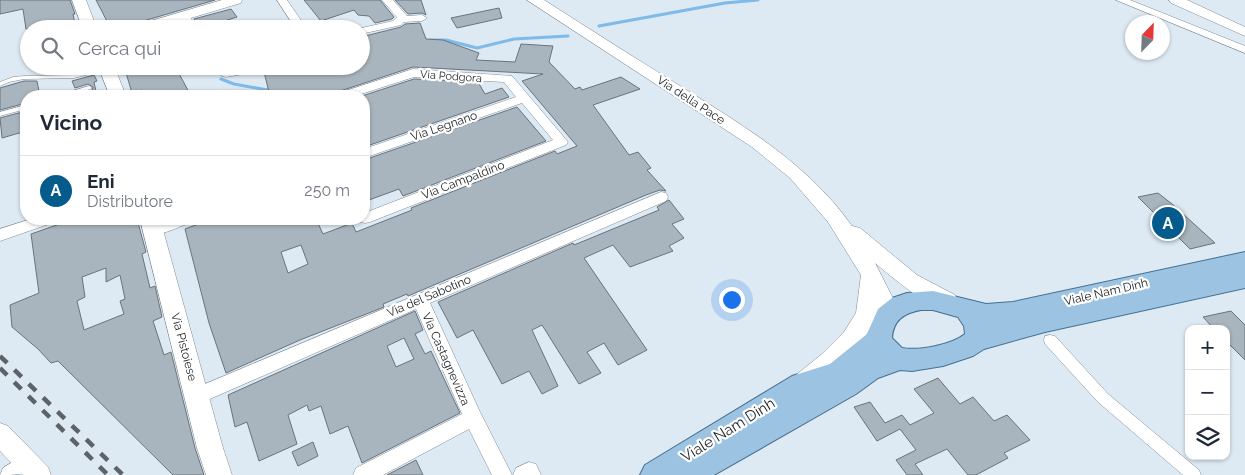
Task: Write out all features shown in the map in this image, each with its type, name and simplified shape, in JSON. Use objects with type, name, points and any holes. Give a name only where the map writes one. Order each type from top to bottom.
[{"type":"main road","points":[[79,0],[87,20]]},
{"type":"main road","name":"Via della Pace","points":[[534,0],[758,142],[796,174],[835,217]]},
{"type":"main road","points":[[1176,0],[1245,32]]},
{"type":"main road","points":[[110,75],[116,90]]},
{"type":"main road","points":[[835,217],[870,272],[889,312],[879,339],[886,351],[899,359]]},
{"type":"main road","points":[[835,217],[910,281],[957,306],[978,329],[966,345],[938,363],[847,386]]},
{"type":"main road","name":"Via Pistoiese","points":[[152,225],[210,448],[219,475]]},
{"type":"main road","name":"Viale Nam Dinh","points":[[889,312],[895,308],[917,301],[931,299],[998,314],[1037,308],[1245,261]]},
{"type":"main road","points":[[801,384],[854,339],[866,319],[869,307],[871,291],[870,272]]},
{"type":"main road","name":"Viale Nam Dinh","points":[[688,475],[725,452],[847,386],[869,370],[899,359],[920,359],[1045,322],[1149,302],[1245,279]]},
{"type":"main road","name":"Viale Nam Dinh","points":[[655,475],[801,384],[838,372],[879,339]]},
{"type":"street","points":[[170,20],[236,0]]},
{"type":"street","points":[[282,0],[296,20]]},
{"type":"street","points":[[387,0],[403,17],[399,21]]},
{"type":"street","points":[[1122,0],[1245,50]]},
{"type":"street","points":[[184,16],[187,20]]},
{"type":"street","points":[[370,29],[399,21],[422,18]]},
{"type":"street","name":"Via Podgora","points":[[362,90],[414,73],[508,79],[561,142]]},
{"type":"street","name":"Via Legnano","points":[[370,152],[524,98]]},
{"type":"street","name":"Via Campaldino","points":[[370,215],[561,142]]},
{"type":"street","name":"Via del Sabotino","points":[[197,396],[661,197]]},
{"type":"street","points":[[0,236],[30,225]]},
{"type":"street","name":"Via Castagnevizza","points":[[420,300],[473,418],[502,475]]},
{"type":"street","points":[[1050,340],[1103,398],[1194,475]]},
{"type":"street","points":[[364,475],[473,418]]},
{"type":"street","points":[[0,434],[25,471]]},
{"type":"street","points":[[523,475],[529,471],[531,475]]},
{"type":"lane","points":[[0,84],[16,79],[76,75]]},
{"type":"lane","points":[[82,90],[89,88]]},
{"type":"lane","points":[[0,114],[20,109]]},
{"type":"building","points":[[0,0],[70,0],[75,14],[73,14],[74,20],[25,20],[23,9],[0,14]]},
{"type":"building","points":[[96,0],[215,0],[147,20],[106,20]]},
{"type":"building","points":[[304,0],[380,0],[394,17],[375,23],[369,16],[358,15],[354,10],[320,20]]},
{"type":"building","points":[[395,0],[421,0],[426,15],[422,13],[408,14]]},
{"type":"building","points":[[499,8],[502,18],[457,28],[451,18]]},
{"type":"building","points":[[231,9],[237,17],[228,20],[194,19]]},
{"type":"building","points":[[420,23],[426,39],[443,40],[479,53],[476,60],[515,62],[521,44],[553,46],[549,62],[575,89],[580,87],[582,90],[621,77],[640,89],[593,105],[629,155],[638,152],[651,168],[647,170],[666,191],[660,190],[646,195],[408,296],[407,294],[383,304],[384,307],[300,340],[226,373],[209,323],[185,229],[196,225],[319,225],[323,234],[347,225],[353,225],[356,232],[555,151],[557,154],[577,146],[522,81],[543,74],[413,67],[343,90],[268,90],[265,75],[370,75],[370,35],[401,27],[405,24]],"holes":[[[301,245],[308,264],[288,273],[281,252]]]},
{"type":"building","points":[[94,75],[97,81],[94,82],[96,90],[92,90],[93,87],[88,84],[75,88],[72,81]]},
{"type":"building","points":[[127,75],[180,75],[188,90],[142,90],[131,90]]},
{"type":"building","points":[[414,79],[478,82],[485,94],[502,88],[509,97],[370,145],[370,93]]},
{"type":"building","points":[[24,81],[37,81],[39,90],[20,90],[20,105],[0,110],[0,88]]},
{"type":"building","points":[[517,107],[546,141],[403,196],[399,189],[370,200],[370,158]]},
{"type":"building","points":[[20,113],[20,133],[2,138],[0,118]]},
{"type":"building","points":[[1158,193],[1215,243],[1190,249],[1138,197]]},
{"type":"building","points":[[669,200],[684,219],[672,224],[684,238],[669,246],[673,251],[630,267],[613,245],[584,258],[647,350],[618,365],[604,343],[587,352],[601,373],[579,384],[542,325],[532,330],[558,386],[542,394],[529,371],[502,384],[473,330],[457,338],[438,302],[573,243],[574,245],[659,210],[657,207]]},
{"type":"building","points":[[57,225],[139,225],[146,252],[142,254],[150,288],[155,286],[162,317],[153,321],[164,355],[171,352],[195,448],[204,475],[173,475],[58,361],[51,363],[12,327],[10,305],[39,293],[31,234]],"holes":[[[106,268],[106,282],[120,275],[125,299],[120,301],[124,314],[84,330],[77,301],[85,297],[82,277]]]},
{"type":"building","points":[[415,311],[423,330],[415,334],[425,354],[431,351],[460,413],[362,463],[348,426],[330,434],[321,406],[309,411],[307,405],[288,415],[297,444],[259,461],[247,422],[235,427],[228,395]],"holes":[[[404,338],[414,359],[396,367],[387,346]]]},
{"type":"building","points":[[1231,311],[1245,325],[1245,360],[1230,345],[1230,325],[1210,325],[1203,317]]},
{"type":"building","points":[[938,378],[960,404],[973,397],[994,421],[1007,415],[1030,440],[1004,453],[1008,458],[976,475],[968,475],[947,449],[915,464],[923,475],[907,475],[896,460],[916,450],[900,429],[877,441],[854,407],[870,402],[885,423],[902,415],[910,425],[934,413],[914,389]]},
{"type":"building","points":[[313,442],[318,456],[298,466],[292,452]]},
{"type":"building","points":[[416,460],[423,475],[387,475]]},
{"type":"waterway","points":[[599,26],[725,3],[758,0]]},
{"type":"waterway","points":[[430,40],[446,40],[477,48],[514,39],[568,36]]},
{"type":"waterway","points":[[221,79],[234,84],[267,90]]},
{"type":"railway","points":[[0,356],[123,475]]},
{"type":"railway","points":[[0,368],[108,475]]},
{"type":"place","name":"Eni","points":[[1168,223]]}]
